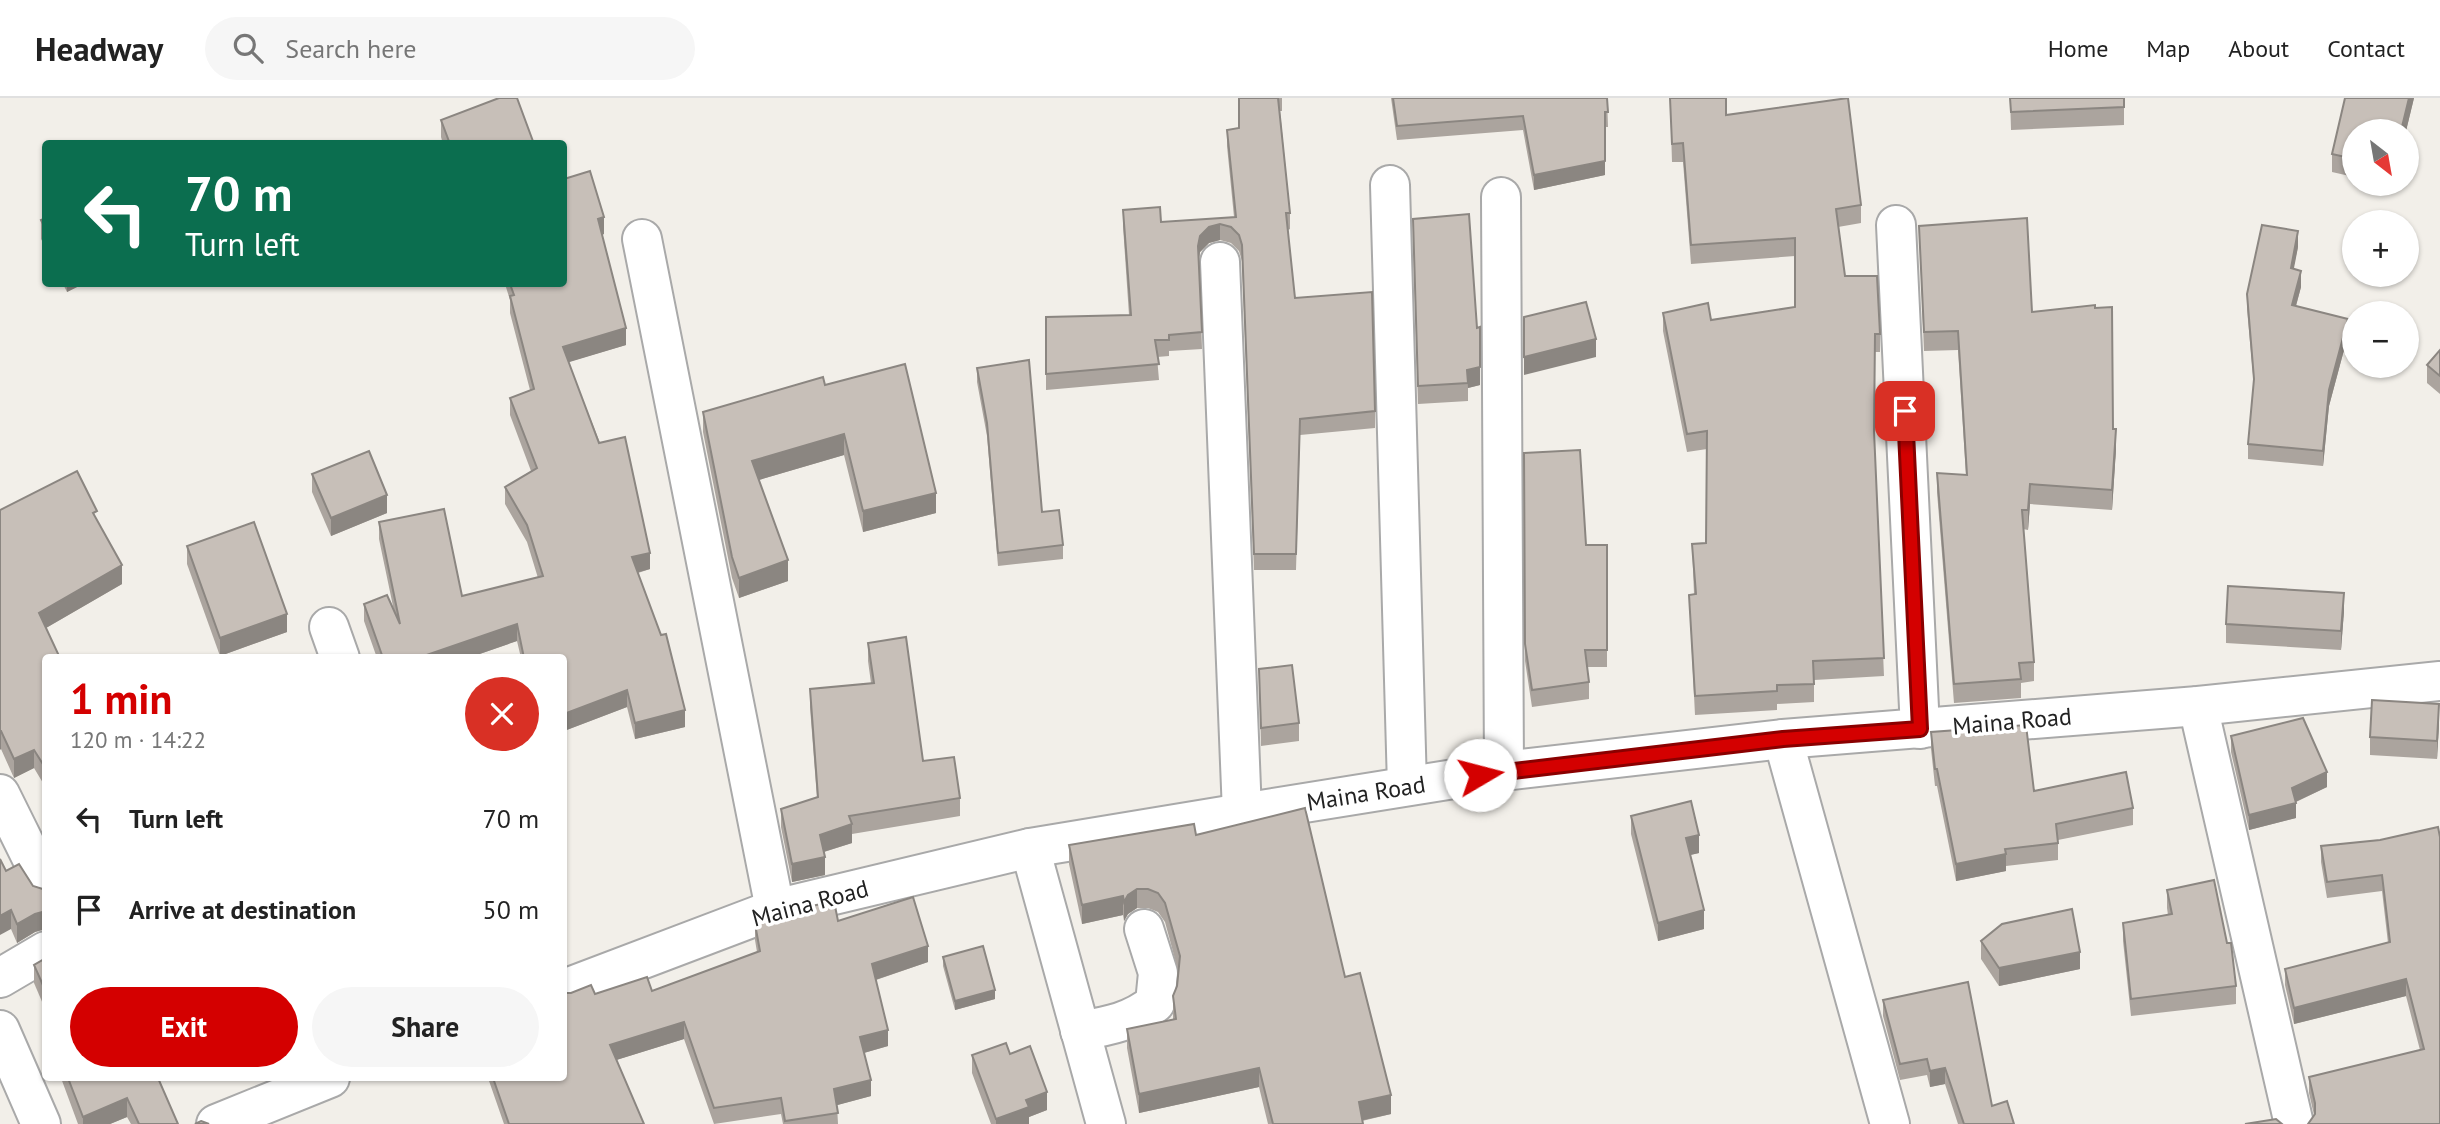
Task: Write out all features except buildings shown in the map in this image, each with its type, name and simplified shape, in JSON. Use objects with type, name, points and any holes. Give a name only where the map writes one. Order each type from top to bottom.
[{"type":"street","points":[[1390,185],[1407,786]]},
{"type":"street","points":[[1501,197],[1504,771]]},
{"type":"street","points":[[1896,225],[1920,729]]},
{"type":"street","points":[[642,239],[775,909]]},
{"type":"street","points":[[1220,262],[1242,813]]},
{"type":"street","name":"Maina Road","points":[[567,988],[775,909],[1030,848],[1242,813],[1504,771],[1783,739],[2198,706],[2440,681]]},
{"type":"street","points":[[2198,706],[2294,1124]]},
{"type":"street","points":[[1783,739],[1890,1124]]},
{"type":"street","points":[[0,794],[42,879]]},
{"type":"street","points":[[1030,848],[1106,1124]]},
{"type":"street","points":[[1080,1031],[1116,1024],[1140,1015],[1155,1003],[1158,973],[1144,929]]},
{"type":"street","points":[[0,978],[42,953]]},
{"type":"street","points":[[0,1030],[41,1124]]},
{"type":"street","points":[[216,1124],[257,1116],[324,1081]]},
{"type":"route","points":[[1480,775],[1783,739],[1920,729],[1905,411]]}]
